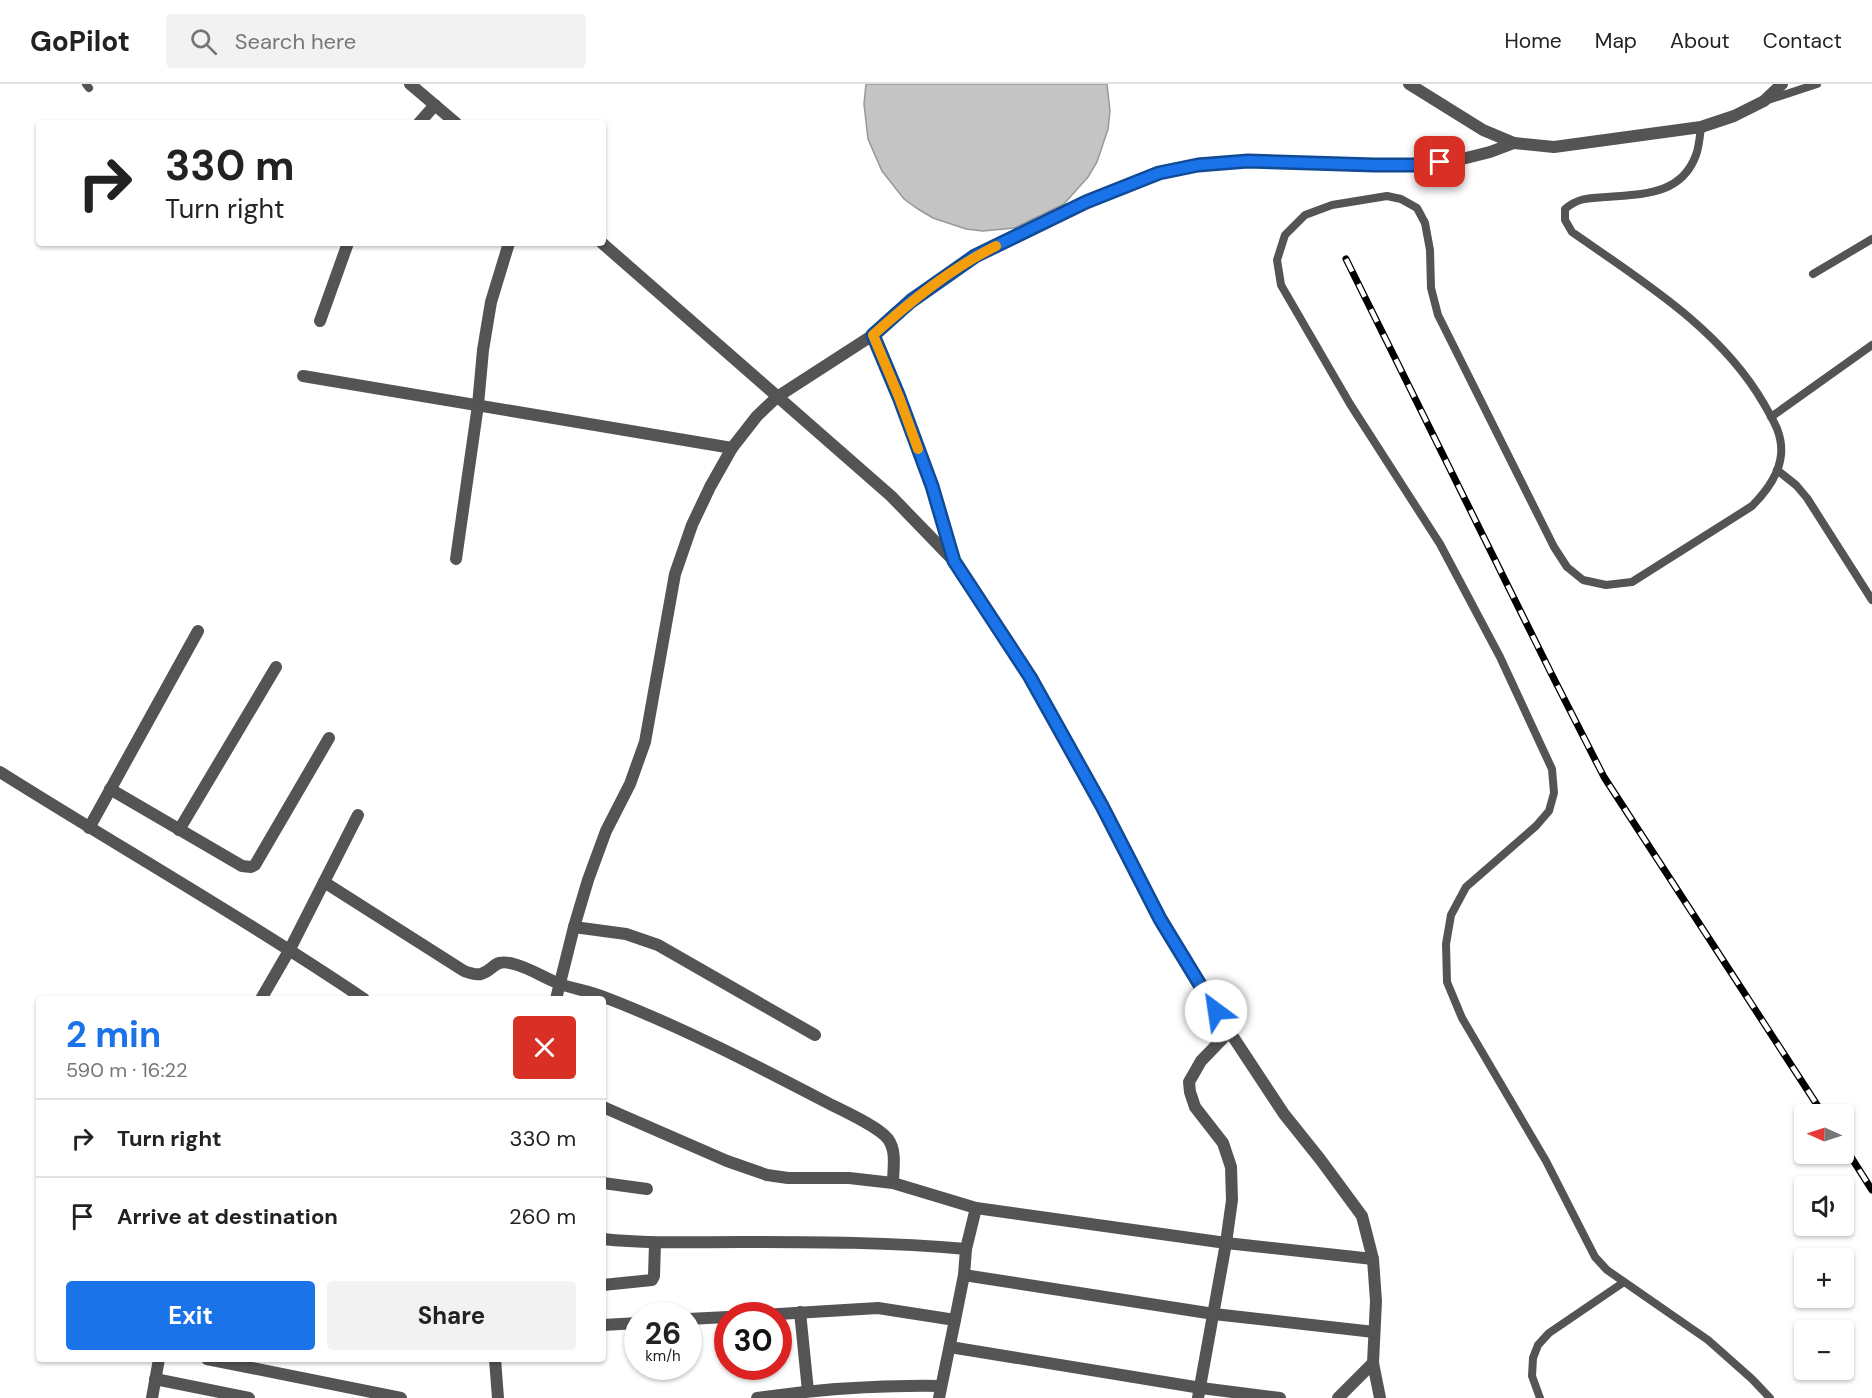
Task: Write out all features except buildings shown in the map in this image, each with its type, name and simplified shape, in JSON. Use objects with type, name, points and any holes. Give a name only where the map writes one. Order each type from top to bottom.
[{"type":"street","points":[[410,84],[452,120]]},
{"type":"street","points":[[1409,84],[1483,130],[1514,143],[1554,147],[1701,127],[1734,116],[1764,101],[1782,84]]},
{"type":"street","points":[[422,120],[435,105]]},
{"type":"street","points":[[557,996],[574,927],[595,860],[606,831],[630,784],[645,742],[675,574],[692,525],[732,448],[757,416],[777,397],[873,335],[911,301],[975,256],[1086,202],[1159,173],[1198,165],[1248,161],[1419,165],[1462,159],[1514,143]]},
{"type":"street","points":[[320,321],[347,246]]},
{"type":"street","points":[[456,558],[491,302],[508,246]]},
{"type":"street","points":[[605,246],[891,496],[954,561],[1030,677],[1102,806],[1160,919],[1229,1032],[1284,1114],[1362,1216],[1373,1259],[1376,1301],[1373,1363],[1380,1398]]},
{"type":"street","points":[[873,335],[932,486],[954,561]]},
{"type":"street","points":[[303,376],[732,448]]},
{"type":"street","points":[[89,828],[198,631]]},
{"type":"street","points":[[179,830],[276,667]]},
{"type":"street","points":[[110,789],[242,866],[251,867],[255,865],[329,738]]},
{"type":"street","points":[[0,771],[89,828],[290,949],[360,996]]},
{"type":"street","points":[[263,996],[290,949],[358,815]]},
{"type":"street","points":[[324,882],[464,971],[484,973],[491,966],[504,962],[560,984],[601,996]]},
{"type":"street","points":[[574,927],[626,934],[658,945],[814,1035]]},
{"type":"street","points":[[606,998],[717,1046],[879,1131],[893,1147],[893,1183]]},
{"type":"street","points":[[1200,1393],[1232,1200],[1231,1167],[1223,1143],[1195,1107],[1189,1082],[1201,1061],[1229,1032]]},
{"type":"street","points":[[606,1108],[727,1161],[767,1175],[788,1178],[849,1178],[893,1183],[976,1208],[1226,1243],[1373,1259]]},
{"type":"street","points":[[606,1183],[646,1189]]},
{"type":"street","points":[[757,1398],[808,1391],[894,1385],[940,1392],[964,1275],[966,1249],[976,1208]]},
{"type":"street","points":[[606,1239],[655,1243],[914,1244],[966,1249]]},
{"type":"street","points":[[606,1285],[652,1280],[655,1243]]},
{"type":"street","points":[[964,1275],[1214,1314],[1374,1332]]},
{"type":"street","points":[[792,1313],[878,1308],[903,1310],[955,1320]]},
{"type":"street","points":[[800,1312],[808,1391]]},
{"type":"street","points":[[606,1325],[624,1324]]},
{"type":"street","points":[[950,1347],[1200,1393],[1280,1398]]},
{"type":"street","points":[[152,1398],[158,1362]]},
{"type":"street","points":[[222,1362],[401,1398]]},
{"type":"street","points":[[495,1362],[498,1398]]},
{"type":"street","points":[[1338,1398],[1373,1363]]},
{"type":"street","points":[[155,1379],[218,1395],[245,1398]]},
{"type":"lane","points":[[1764,101],[1816,84]]},
{"type":"lane","points":[[1701,127],[1697,154],[1687,173],[1669,187],[1645,194],[1575,201],[1565,209],[1565,220],[1572,232],[1668,299],[1710,336],[1754,387],[1779,430],[1781,454],[1777,470],[1764,494],[1752,506],[1632,582],[1606,585],[1583,580],[1567,567],[1554,547],[1438,315],[1431,288],[1425,223],[1417,208],[1401,199],[1387,196],[1332,205],[1305,215],[1285,235],[1277,260],[1281,285],[1350,404],[1440,544],[1466,590],[1552,769],[1554,793],[1549,811],[1536,826],[1466,887],[1451,915],[1446,944],[1448,982],[1462,1018],[1546,1161],[1595,1257],[1607,1270],[1708,1340],[1770,1398]]},
{"type":"lane","points":[[1813,274],[1872,239]]},
{"type":"lane","points":[[1771,417],[1872,345]]},
{"type":"lane","points":[[1777,470],[1796,484],[1807,498],[1872,600]]},
{"type":"lane","points":[[1540,1398],[1532,1376],[1533,1358],[1538,1345],[1549,1333],[1624,1282]]},
{"type":"railway","points":[[1346,259],[1604,777],[1817,1104]]},
{"type":"railway","points":[[1854,1162],[1872,1190]]},
{"type":"slow traffic","points":[[918,449],[873,335],[911,301],[975,256],[996,246]]},
{"type":"route","points":[[1216,1011],[1160,919],[1102,806],[1030,677],[954,561],[932,486],[873,335],[911,301],[975,256],[1086,202],[1159,173],[1198,165],[1248,161],[1374,165],[1419,165],[1440,162]]}]
